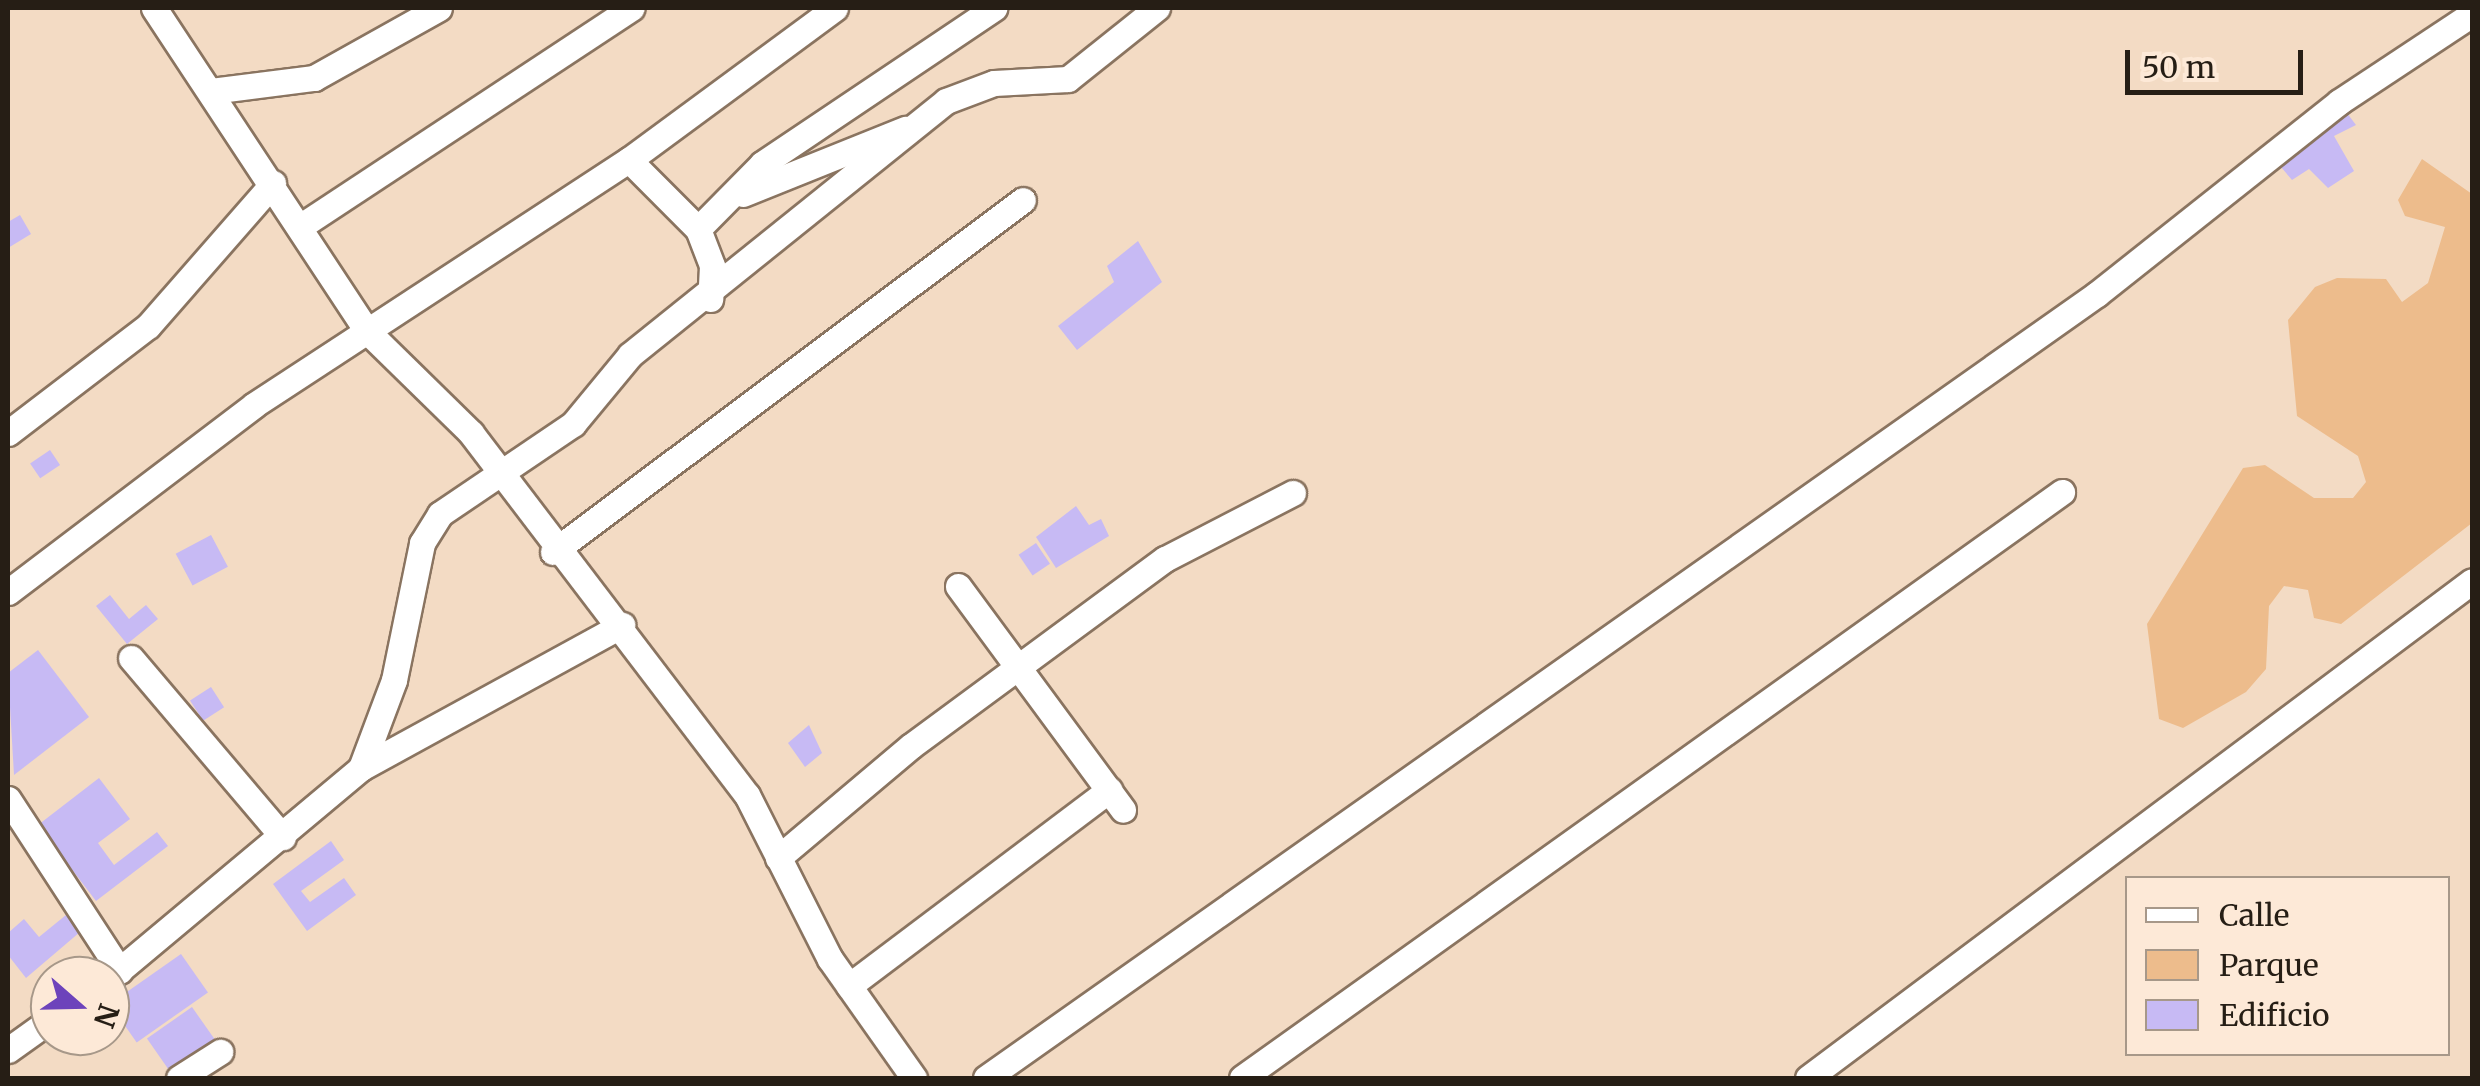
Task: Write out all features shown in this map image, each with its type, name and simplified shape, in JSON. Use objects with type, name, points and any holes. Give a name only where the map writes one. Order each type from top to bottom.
[{"type":"street","points":[[154,8],[273,183],[366,331],[498,472],[553,552],[622,625],[746,795],[849,986],[914,1078]]},
{"type":"street","points":[[211,91],[314,78],[438,8]]},
{"type":"street","points":[[301,226],[631,8]]},
{"type":"street","points":[[8,592],[366,331],[629,160],[835,8]]},
{"type":"street","points":[[698,230],[762,164],[994,8]]},
{"type":"street","points":[[361,768],[394,680],[422,544],[440,514],[572,424],[630,355],[710,298],[915,126],[984,87],[1068,78],[1108,56],[1157,8]]},
{"type":"street","points":[[1001,1075],[2097,294],[2339,102],[2472,14]]},
{"type":"street","points":[[725,202],[836,150],[915,126]]},
{"type":"street","points":[[629,160],[698,230],[712,266],[710,298]]},
{"type":"street","points":[[8,434],[148,326],[273,183]]},
{"type":"street","points":[[553,552],[1024,200]]},
{"type":"street","points":[[1242,1078],[2062,492]]},
{"type":"street","points":[[778,858],[910,746],[1024,670],[1165,559],[1294,493]]},
{"type":"street","points":[[1808,1078],[2472,580]]},
{"type":"street","points":[[849,986],[1116,800],[1024,670],[958,586]]},
{"type":"street","points":[[130,963],[361,768],[622,625]]},
{"type":"street","points":[[132,658],[283,836]]},
{"type":"street","points":[[8,799],[103,956]]},
{"type":"street","points":[[8,1050],[30,1034]]},
{"type":"street","points":[[179,1078],[220,1052]]},
{"type":"green space","points":[[2422,159],[2472,194],[2472,523],[2341,624],[2314,618],[2308,590],[2284,586],[2269,606],[2266,669],[2246,692],[2183,728],[2159,719],[2147,624],[2243,468],[2265,465],[2314,498],[2353,498],[2366,482],[2358,456],[2297,416],[2288,320],[2315,287],[2337,278],[2386,279],[2402,302],[2428,283],[2445,227],[2405,216],[2398,200]]},
{"type":"building","points":[[2347,113],[2356,125],[2334,136],[2354,171],[2328,188],[2309,169],[2292,180],[2281,167]]},
{"type":"building","points":[[20,215],[31,234],[8,248],[8,222]]},
{"type":"building","points":[[1138,241],[1162,282],[1077,350],[1058,326],[1114,282],[1107,266]]},
{"type":"building","points":[[50,450],[60,465],[40,478],[30,463]]},
{"type":"building","points":[[1076,506],[1089,525],[1101,519],[1109,536],[1056,568],[1036,537]]},
{"type":"building","points":[[211,535],[228,567],[193,586],[176,554]]},
{"type":"building","points":[[1036,543],[1050,564],[1033,575],[1019,555]]},
{"type":"building","points":[[110,595],[129,619],[146,605],[158,619],[127,644],[96,606]]},
{"type":"building","points":[[38,650],[89,717],[14,775],[8,673]]},
{"type":"building","points":[[211,687],[224,707],[203,721],[190,701]]},
{"type":"building","points":[[809,725],[822,753],[805,767],[788,743]]},
{"type":"building","points":[[99,778],[130,819],[98,843],[114,865],[157,832],[168,846],[96,901],[38,825]]},
{"type":"building","points":[[331,841],[344,860],[301,891],[310,902],[344,878],[356,895],[307,931],[273,884]]},
{"type":"building","points":[[66,915],[80,932],[52,956],[30,956],[30,975],[26,978],[8,955],[8,933],[24,919],[39,937]]},
{"type":"building","points":[[181,954],[208,993],[137,1042],[130,1033],[130,990]]},
{"type":"building","points":[[192,1007],[218,1044],[173,1075],[147,1039]]}]
